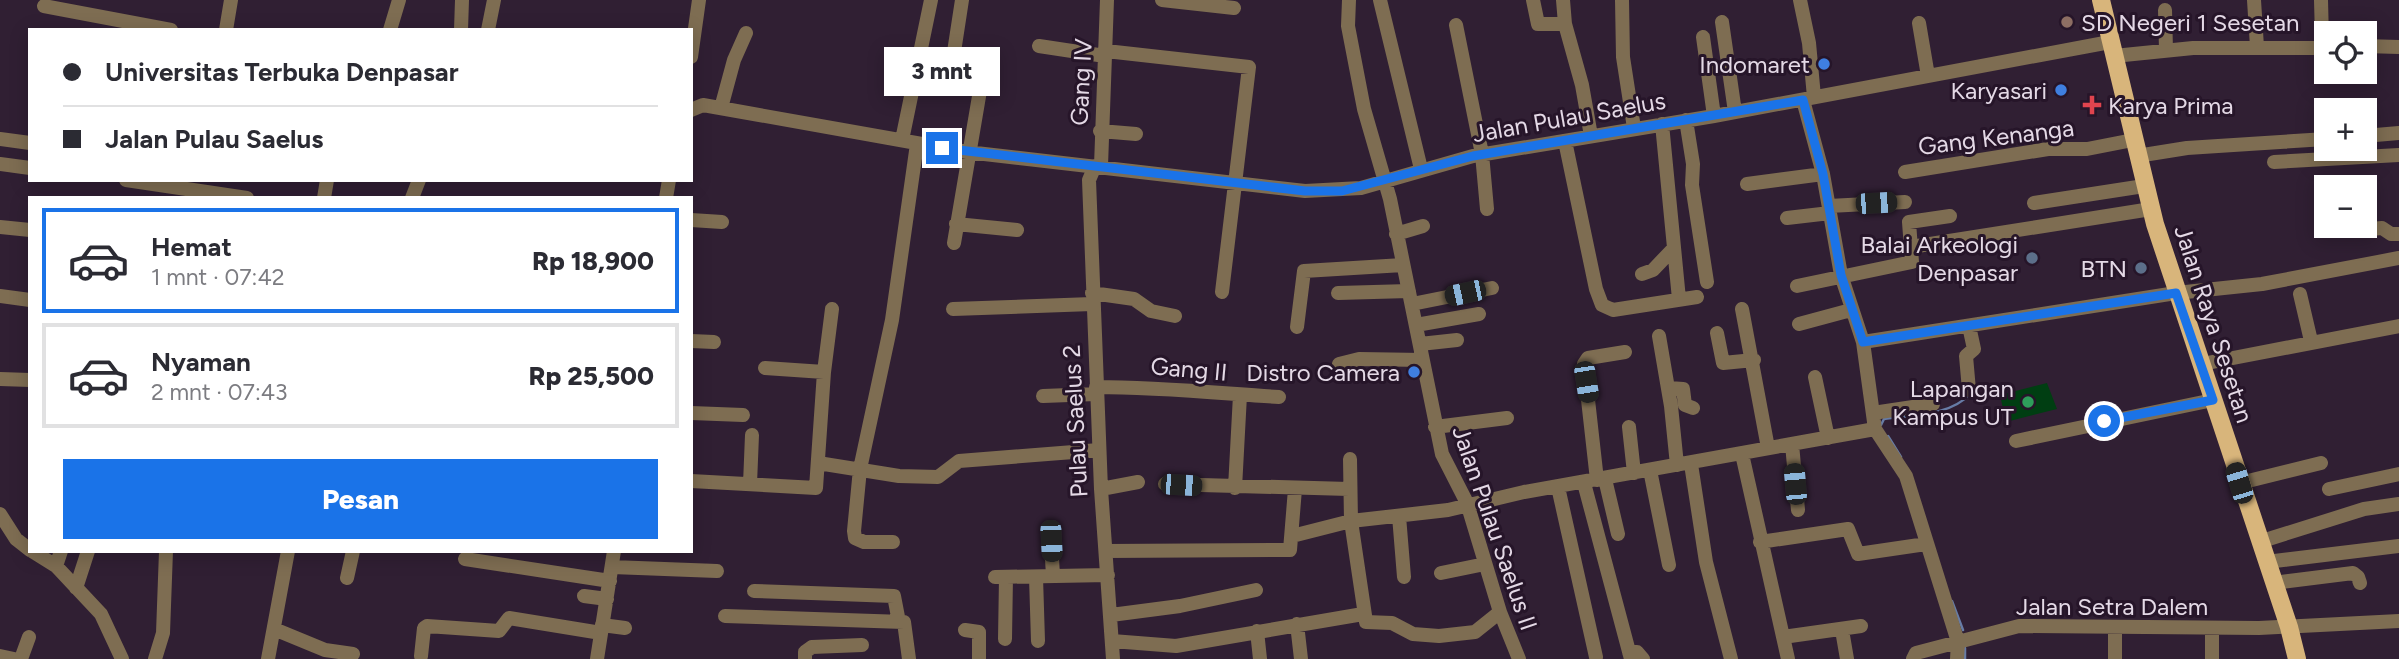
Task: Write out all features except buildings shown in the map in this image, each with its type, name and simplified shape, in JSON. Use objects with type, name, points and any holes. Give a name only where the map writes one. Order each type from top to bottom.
[{"type":"main road","name":"Jalan Raya Sesetan","points":[[2101,0],[2144,186],[2176,293],[2289,627],[2297,659]]},
{"type":"street","points":[[226,28],[231,0]]},
{"type":"street","points":[[391,28],[399,0]]},
{"type":"street","points":[[461,28],[462,0]]},
{"type":"street","points":[[488,28],[494,0]]},
{"type":"street","points":[[693,43],[699,0]]},
{"type":"street","points":[[893,542],[864,542],[855,538],[860,469],[892,320],[910,142],[931,0]]},
{"type":"street","points":[[954,243],[967,152],[984,67],[980,62],[954,52],[962,0]]},
{"type":"street","name":"Gang IV","points":[[1092,165],[1101,131],[1107,0]]},
{"type":"street","points":[[1162,0],[1234,8]]},
{"type":"street","name":"Jalan Pulau Saelus II","points":[[1349,0],[1351,43],[1364,108],[1403,265],[1435,427],[1448,468],[1467,503],[1500,612],[1519,659]]},
{"type":"street","points":[[1380,0],[1421,169]]},
{"type":"street","points":[[1533,0],[1538,24],[1565,24]]},
{"type":"street","points":[[1563,0],[1565,24],[1580,75],[1591,136]]},
{"type":"street","points":[[1622,0],[1623,57],[1634,128]]},
{"type":"street","points":[[1800,0],[1809,43],[1808,98],[1841,275],[1863,342],[1875,429],[1906,477],[1958,642],[1957,659]]},
{"type":"street","points":[[2254,0],[2257,47]]},
{"type":"street","points":[[2321,0],[2322,21]]},
{"type":"street","points":[[44,6],[160,28]]},
{"type":"street","points":[[2165,9],[2166,50]]},
{"type":"street","points":[[1722,22],[1735,112]]},
{"type":"street","points":[[1919,23],[1928,76]]},
{"type":"street","points":[[1456,26],[1482,154],[1487,209]]},
{"type":"street","points":[[721,108],[734,60],[746,33]]},
{"type":"street","points":[[1703,37],[1714,116]]},
{"type":"street","points":[[1039,46],[1249,67],[1222,292]]},
{"type":"street","points":[[2377,46],[2399,47]]},
{"type":"street","name":"Jalan Pulau Saelus","points":[[697,107],[721,108],[967,152],[1322,192],[1342,191],[1482,154],[1714,116],[1928,76],[2112,49],[2314,48]]},
{"type":"street","points":[[1686,120],[1693,164],[1692,185],[1707,282]]},
{"type":"street","points":[[1662,124],[1679,299]]},
{"type":"street","points":[[1101,131],[1136,134]]},
{"type":"street","points":[[2377,135],[2399,133]]},
{"type":"street","points":[[0,139],[28,143]]},
{"type":"street","name":"Gang Kenanga","points":[[1905,172],[2048,149],[2197,147],[2314,140]]},
{"type":"street","points":[[1565,141],[1595,289],[1602,305],[1613,310],[1697,298]]},
{"type":"street","points":[[2274,162],[2399,155]]},
{"type":"street","points":[[0,164],[28,168]]},
{"type":"street","name":"Pulau Saelus 2","points":[[1092,165],[1089,180],[1092,299],[1113,659]]},
{"type":"street","points":[[1748,184],[1823,174]]},
{"type":"street","points":[[143,182],[212,190],[238,196]]},
{"type":"street","points":[[2034,203],[2144,186]]},
{"type":"street","points":[[1787,218],[1829,210],[1905,202]]},
{"type":"street","points":[[1911,247],[2151,209]]},
{"type":"street","points":[[1797,286],[1912,262],[1909,222],[1950,216]]},
{"type":"street","points":[[693,220],[722,222]]},
{"type":"street","points":[[956,224],[1017,230]]},
{"type":"street","points":[[1396,234],[1423,226]]},
{"type":"street","points":[[0,227],[28,230]]},
{"type":"street","points":[[2377,228],[2382,228],[2391,234],[2399,233]]},
{"type":"street","points":[[1642,274],[1653,271],[1674,248]]},
{"type":"street","points":[[1863,342],[2176,293],[2262,284],[2399,258]]},
{"type":"street","points":[[1297,327],[1304,271],[1403,265]]},
{"type":"street","points":[[1338,293],[1410,298],[1492,288]]},
{"type":"street","points":[[2300,294],[2311,341]]},
{"type":"street","points":[[0,296],[28,300]]},
{"type":"street","points":[[953,309],[1092,299],[1134,299],[1151,311],[1175,316]]},
{"type":"street","points":[[693,481],[816,488],[824,372],[832,309]]},
{"type":"street","points":[[1742,309],[1755,360],[1768,448]]},
{"type":"street","points":[[1799,324],[1851,310]]},
{"type":"street","points":[[1416,325],[1479,314]]},
{"type":"street","points":[[1969,326],[1974,349],[1966,354],[1969,390]]},
{"type":"street","points":[[2202,364],[2399,326]]},
{"type":"street","points":[[1717,333],[1723,363],[1755,360]]},
{"type":"street","points":[[1659,336],[1684,465],[1731,659]]},
{"type":"street","points":[[1420,344],[1457,340]]},
{"type":"street","points":[[693,341],[714,342]]},
{"type":"street","points":[[1625,352],[1588,358],[1584,363],[1595,480],[1630,655],[1637,652],[1643,659]]},
{"type":"street","points":[[1339,365],[1359,359],[1423,360]]},
{"type":"street","points":[[765,368],[824,372]]},
{"type":"street","points":[[1815,377],[1828,438]]},
{"type":"street","points":[[0,379],[28,380]]},
{"type":"street","name":"Gang II","points":[[1042,396],[1163,387],[1240,396],[1279,397]]},
{"type":"street","points":[[1669,388],[1683,389],[1685,405],[1693,408]]},
{"type":"street","points":[[1235,488],[1240,396]]},
{"type":"street","points":[[2017,441],[2213,400]]},
{"type":"street","points":[[1873,413],[1933,404]]},
{"type":"street","points":[[693,413],[743,415]]},
{"type":"street","points":[[1435,427],[1507,418]]},
{"type":"street","points":[[1629,427],[1634,473]]},
{"type":"street","points":[[1292,536],[1351,521],[1448,510],[1467,503],[1875,429]]},
{"type":"street","points":[[750,484],[751,435]]},
{"type":"street","points":[[1792,444],[1798,510]]},
{"type":"street","points":[[818,463],[899,477],[938,477],[959,461],[1099,450]]},
{"type":"street","points":[[1742,454],[1788,659]]},
{"type":"street","points":[[1350,459],[1351,521],[1363,614],[1367,623],[1392,623],[1413,634],[1440,636],[1475,632],[1500,612]]},
{"type":"street","points":[[2239,483],[2321,463]]},
{"type":"street","points":[[1650,470],[1669,565]]},
{"type":"street","points":[[2329,489],[2399,474]]},
{"type":"street","points":[[1595,480],[1618,534]]},
{"type":"street","points":[[1101,489],[1138,482]]},
{"type":"street","points":[[1165,484],[1349,489]]},
{"type":"street","points":[[1558,487],[1595,657]]},
{"type":"street","points":[[1106,551],[1290,550],[1295,489]]},
{"type":"street","points":[[2259,542],[2364,509],[2399,504]]},
{"type":"street","points":[[0,514],[16,539],[28,549]]},
{"type":"street","points":[[1399,516],[1404,577]]},
{"type":"street","points":[[1760,542],[1848,529],[1858,554],[1926,544]]},
{"type":"street","points":[[0,539],[16,539]]},
{"type":"street","points":[[1051,541],[1053,576]]},
{"type":"street","points":[[2266,562],[2399,547]]},
{"type":"street","points":[[34,553],[56,566],[101,614],[122,659]]},
{"type":"street","points":[[56,566],[60,553]]},
{"type":"street","points":[[76,588],[87,553]]},
{"type":"street","points":[[155,659],[162,642],[166,553]]},
{"type":"street","points":[[268,659],[288,553]]},
{"type":"street","points":[[346,578],[352,553]]},
{"type":"street","points":[[597,659],[614,553]]},
{"type":"street","points":[[465,559],[611,574],[717,571]]},
{"type":"street","points":[[1441,573],[1485,564]]},
{"type":"street","points":[[2273,583],[2353,573],[2360,583]]},
{"type":"street","points":[[1005,639],[1001,577],[1108,575]]},
{"type":"street","points":[[1036,577],[1038,641]]},
{"type":"street","points":[[1111,615],[1180,606],[1256,590]]},
{"type":"street","points":[[754,592],[894,596],[899,621]]},
{"type":"street","points":[[584,596],[607,599]]},
{"type":"street","points":[[1112,641],[1176,646],[1363,614]]},
{"type":"street","points":[[726,616],[899,621],[906,624],[909,659]]},
{"type":"street","points":[[421,656],[424,628],[427,626],[499,631],[509,618],[602,629],[625,628]]},
{"type":"street","name":"Jalan Setra Dalem","points":[[1913,659],[1916,653],[2018,626],[2289,627],[2331,622],[2399,621]]},
{"type":"street","points":[[1297,624],[1301,659]]},
{"type":"street","points":[[1783,637],[1861,626]]},
{"type":"street","points":[[2115,627],[2115,659]]},
{"type":"street","points":[[2212,628],[2212,659]]},
{"type":"street","points":[[274,629],[325,650],[353,654]]},
{"type":"street","points":[[1842,629],[1847,659]]},
{"type":"street","points":[[965,630],[979,632],[979,659]]},
{"type":"street","points":[[1257,631],[1260,659]]},
{"type":"street","points":[[21,659],[29,637]]},
{"type":"street","points":[[805,659],[805,652],[812,647],[862,645]]},
{"type":"street","points":[[0,656],[14,659]]},
{"type":"green space","name":"Lapangan Kampus UT","points":[[2047,383],[2057,409],[2006,422],[2000,395]]},
{"type":"waterway","points":[[1881,425],[1884,419],[1941,411],[1952,407],[1970,394]]},
{"type":"waterway","points":[[1888,436],[1901,457]]},
{"type":"waterway","points":[[1952,601],[1963,630]]},
{"type":"waterway","points":[[1965,648],[1965,659]]},
{"type":"place","name":"SD Negeri 1 Sesetan","points":[[2067,22]]},
{"type":"place","name":"Indomaret","points":[[1824,64]]},
{"type":"place","name":"Karyasari","points":[[2061,90]]},
{"type":"place","name":"Karya Prima","points":[[2092,105]]},
{"type":"place","name":"Balai Arkeologi Denpasar","points":[[2032,258]]},
{"type":"place","name":"BTN","points":[[2141,268]]},
{"type":"place","name":"Distro Camera","points":[[1414,372]]},
{"type":"place","name":"Lapangan Kampus UT","points":[[2028,402]]},
{"type":"route","points":[[942,148],[1305,191],[1342,191],[1473,156],[1803,100],[1823,174],[1841,275],[1863,342],[2176,293],[2213,400],[2104,421]]}]
